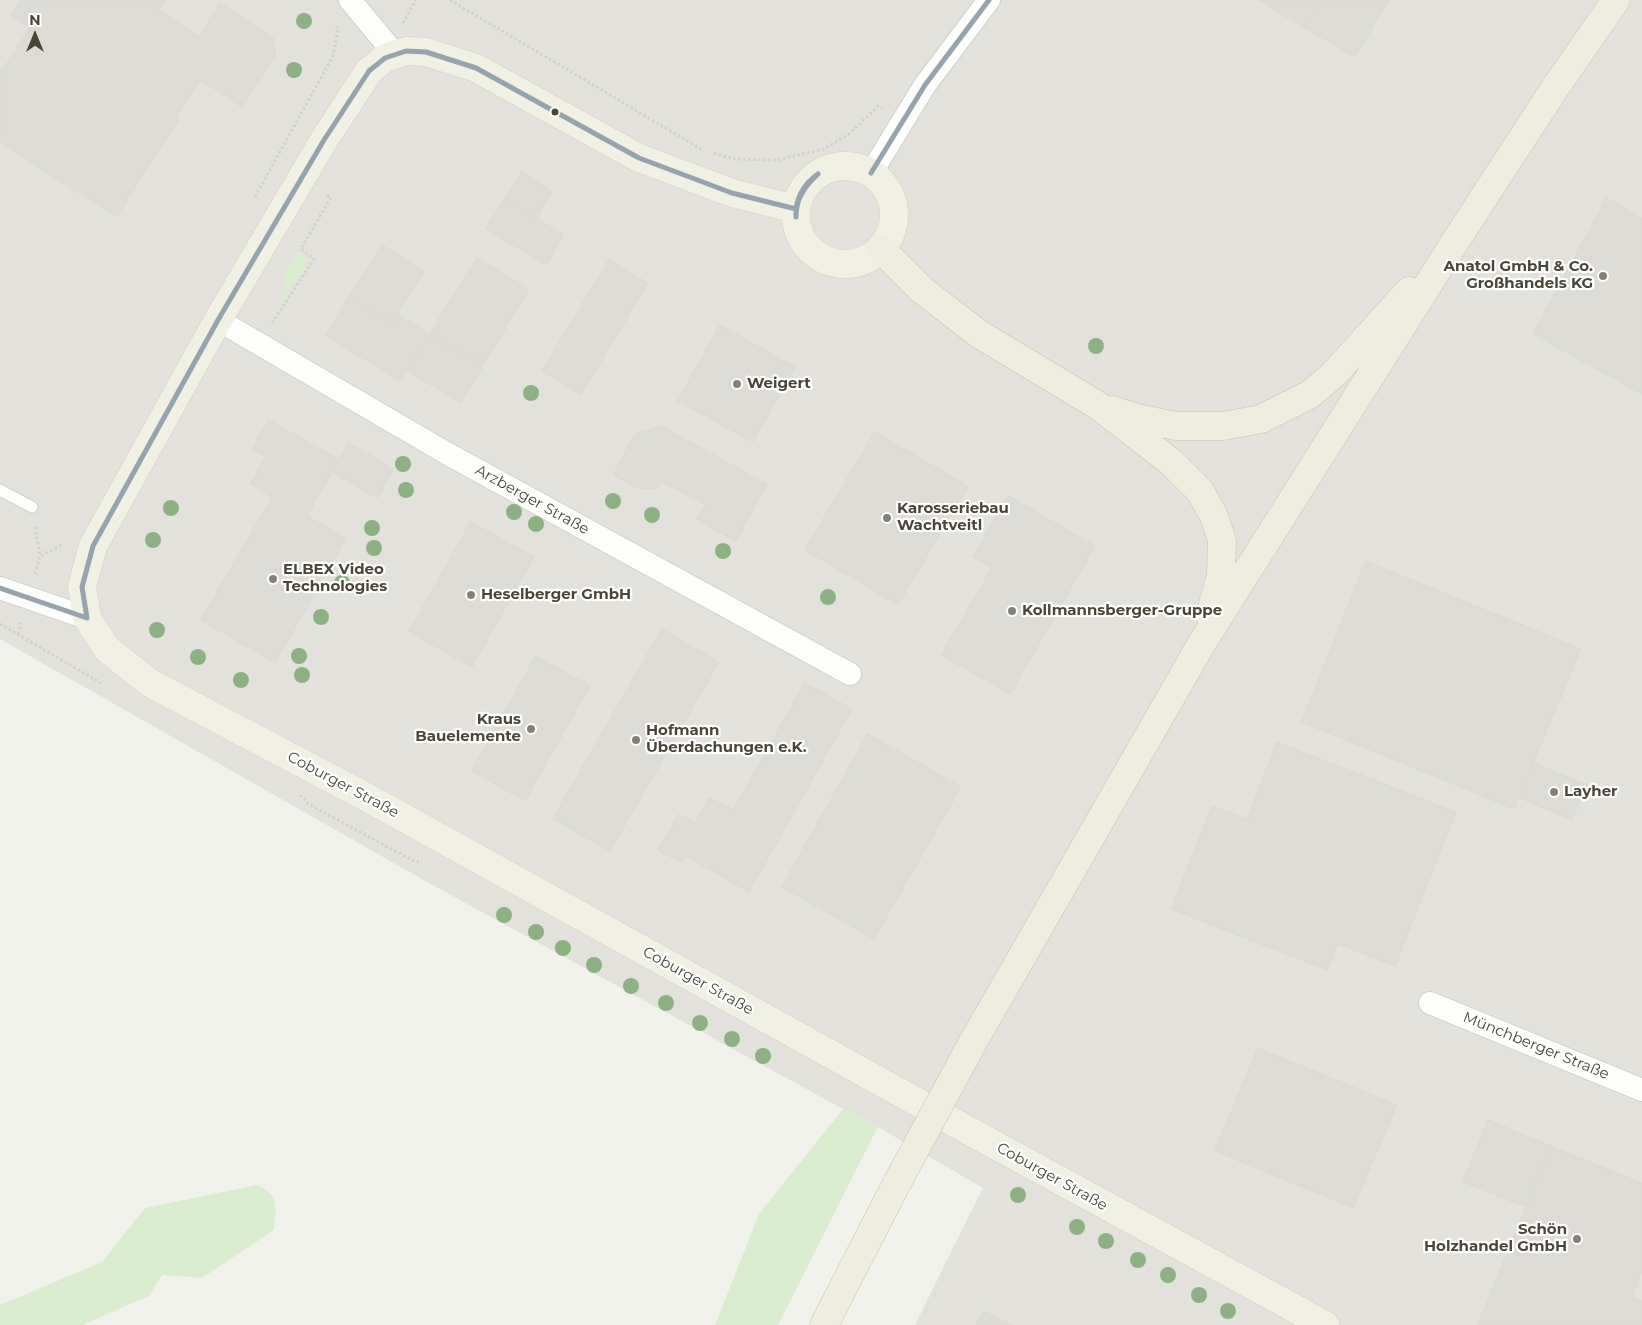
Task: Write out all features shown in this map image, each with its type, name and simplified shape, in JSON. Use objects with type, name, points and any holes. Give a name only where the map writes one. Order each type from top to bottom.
[{"type":"highway","points":[[824,1325],[897,1183],[974,1042],[1202,643],[1460,234],[1555,88],[1616,0]]},
{"type":"highway","points":[[1096,405],[1141,419],[1176,426],[1223,426],[1261,419],[1309,395],[1332,375],[1460,234]]},
{"type":"highway","points":[[880,248],[922,290],[978,334],[1096,405],[1171,462],[1200,491],[1214,516],[1222,541],[1220,575],[1202,643]]},
{"type":"main road","points":[[87,618],[82,587],[93,546],[218,320],[324,140],[369,71],[385,58],[406,52],[426,52],[476,68],[639,158],[732,193],[796,209]]},
{"type":"main road","points":[[858,167],[871,173],[882,183],[890,197],[894,211],[892,227],[886,241],[864,260],[850,264],[835,263],[821,258],[810,249],[801,237],[796,223],[796,209],[800,195],[807,183],[817,174],[830,168],[858,167]]},
{"type":"main road","name":"Coburger Straße","points":[[87,618],[107,649],[150,683],[368,798],[972,1133],[1325,1325]]},
{"type":"street","points":[[350,0],[389,47],[392,56]]},
{"type":"street","points":[[871,173],[925,84],[989,0]]},
{"type":"street","name":"Arzberger Straße","points":[[218,320],[448,454],[850,674]]},
{"type":"street","points":[[0,588],[87,618]]},
{"type":"street","name":"Münchberger Straße","points":[[1430,1003],[1642,1090]]},
{"type":"lane","points":[[0,490],[32,507]]},
{"type":"path","points":[[450,0],[702,150]]},
{"type":"path","points":[[710,152],[733,159],[777,160],[824,149],[849,134],[878,106],[903,120]]},
{"type":"path","points":[[258,344],[314,259],[301,249],[330,197]]},
{"type":"path","points":[[32,507],[40,556]]},
{"type":"shaded area","points":[[0,0],[1642,0],[1642,1325],[915,1325],[983,1188],[878,1127],[427,882],[0,639]]},
{"type":"green space","points":[[297,252],[308,259],[281,304],[286,272]]},
{"type":"green space","points":[[843,1109],[878,1127],[778,1325],[715,1325],[759,1214]]},
{"type":"green space","points":[[257,1185],[270,1193],[275,1203],[274,1230],[202,1278],[162,1275],[149,1296],[82,1325],[0,1325],[0,1305],[102,1262],[145,1208]]},
{"type":"building","points":[[21,0],[165,0],[159,10],[199,36],[220,3],[273,38],[276,56],[242,107],[201,80],[176,118],[179,120],[116,217],[0,142],[0,67],[3,69],[30,28],[11,15]]},
{"type":"building","points":[[1259,0],[1322,0],[1305,28]]},
{"type":"building","points":[[1322,0],[1389,0],[1355,57],[1305,28]]},
{"type":"building","points":[[522,171],[553,191],[536,219],[505,199]]},
{"type":"building","name":"Anatol GmbH & Co. Großhandels KG","points":[[1607,198],[1642,218],[1642,394],[1533,334]]},
{"type":"building","points":[[505,199],[564,235],[546,265],[486,229]]},
{"type":"building","points":[[382,245],[424,271],[391,323],[349,297]]},
{"type":"building","points":[[477,258],[529,289],[483,366],[430,334]]},
{"type":"building","points":[[609,260],[648,283],[581,395],[542,371]]},
{"type":"building","points":[[349,297],[391,323],[397,314],[430,334],[408,371],[399,380],[326,336]]},
{"type":"building","name":"Weigert","points":[[720,325],[795,367],[753,442],[678,401]]},
{"type":"building","points":[[430,334],[483,366],[460,403],[408,371]]},
{"type":"building","name":"ELBEX Video Technologies","points":[[269,420],[339,459],[307,516],[346,538],[275,663],[201,620],[272,497],[250,484],[266,457],[252,449]]},
{"type":"building","points":[[661,426],[767,484],[736,541],[697,520],[705,505],[662,482],[655,489],[640,489],[613,475],[635,434]]},
{"type":"building","name":"Karosseriebau Wachtveitl","points":[[875,432],[968,486],[898,605],[805,550]]},
{"type":"building","points":[[349,443],[394,469],[377,498],[332,472]]},
{"type":"building","name":"Kollmannsberger-Gruppe","points":[[1009,496],[1095,546],[1010,694],[941,655],[992,568],[973,557]]},
{"type":"building","name":"Heselberger GmbH","points":[[471,522],[534,557],[472,667],[409,632]]},
{"type":"building","points":[[1366,561],[1581,649],[1514,809],[1302,722]]},
{"type":"building","name":"Hofmann Überdachungen e.K.","points":[[662,629],[719,662],[610,851],[553,819]]},
{"type":"building","name":"Kraus Bauelemente","points":[[536,656],[590,686],[525,801],[472,771]]},
{"type":"building","points":[[805,683],[852,709],[749,892],[686,856],[682,863],[658,850],[679,814],[695,823],[709,798],[733,810]]},
{"type":"building","points":[[868,734],[961,787],[874,939],[782,887]]},
{"type":"building","points":[[1277,742],[1456,812],[1395,966],[1338,944],[1327,970],[1171,909],[1212,806],[1247,819]]},
{"type":"building","points":[[1534,763],[1587,785],[1572,820],[1520,798]]},
{"type":"building","points":[[1258,1048],[1397,1105],[1353,1208],[1215,1151]]},
{"type":"building","points":[[1488,1120],[1551,1146],[1526,1207],[1463,1182]]},
{"type":"building","name":"Schön Holzhandel GmbH","points":[[1551,1146],[1642,1183],[1642,1271],[1632,1297],[1642,1301],[1642,1325],[1478,1325]]},
{"type":"building","points":[[983,1311],[1012,1325],[976,1325]]},
{"type":"transit line","points":[[871,173],[925,85],[989,0]]},
{"type":"transit line","points":[[87,618],[82,587],[93,546],[218,320],[324,140],[369,71],[385,58],[406,51],[426,52],[476,68],[639,158],[732,193],[796,209]]},
{"type":"transit line","points":[[796,217],[801,193],[818,174]]},
{"type":"transit line","points":[[796,217],[797,205],[802,194],[818,174]]},
{"type":"transit line","points":[[0,588],[87,618]]},
{"type":"place","name":"Anatol GmbH & Co. Großhandels KG","points":[[1603,276]]},
{"type":"place","name":"Weigert","points":[[737,384]]},
{"type":"place","name":"Karosseriebau Wachtveitl","points":[[887,518]]},
{"type":"place","name":"ELBEX Video Technologies","points":[[273,579]]},
{"type":"place","name":"Heselberger GmbH","points":[[471,595]]},
{"type":"place","name":"Kollmannsberger-Gruppe","points":[[1012,611]]},
{"type":"place","name":"Kraus Bauelemente","points":[[531,729]]},
{"type":"place","name":"Hofmann Überdachungen e.K.","points":[[636,740]]},
{"type":"place","name":"Layher","points":[[1554,792]]},
{"type":"place","name":"Schön Holzhandel GmbH","points":[[1577,1239]]}]
